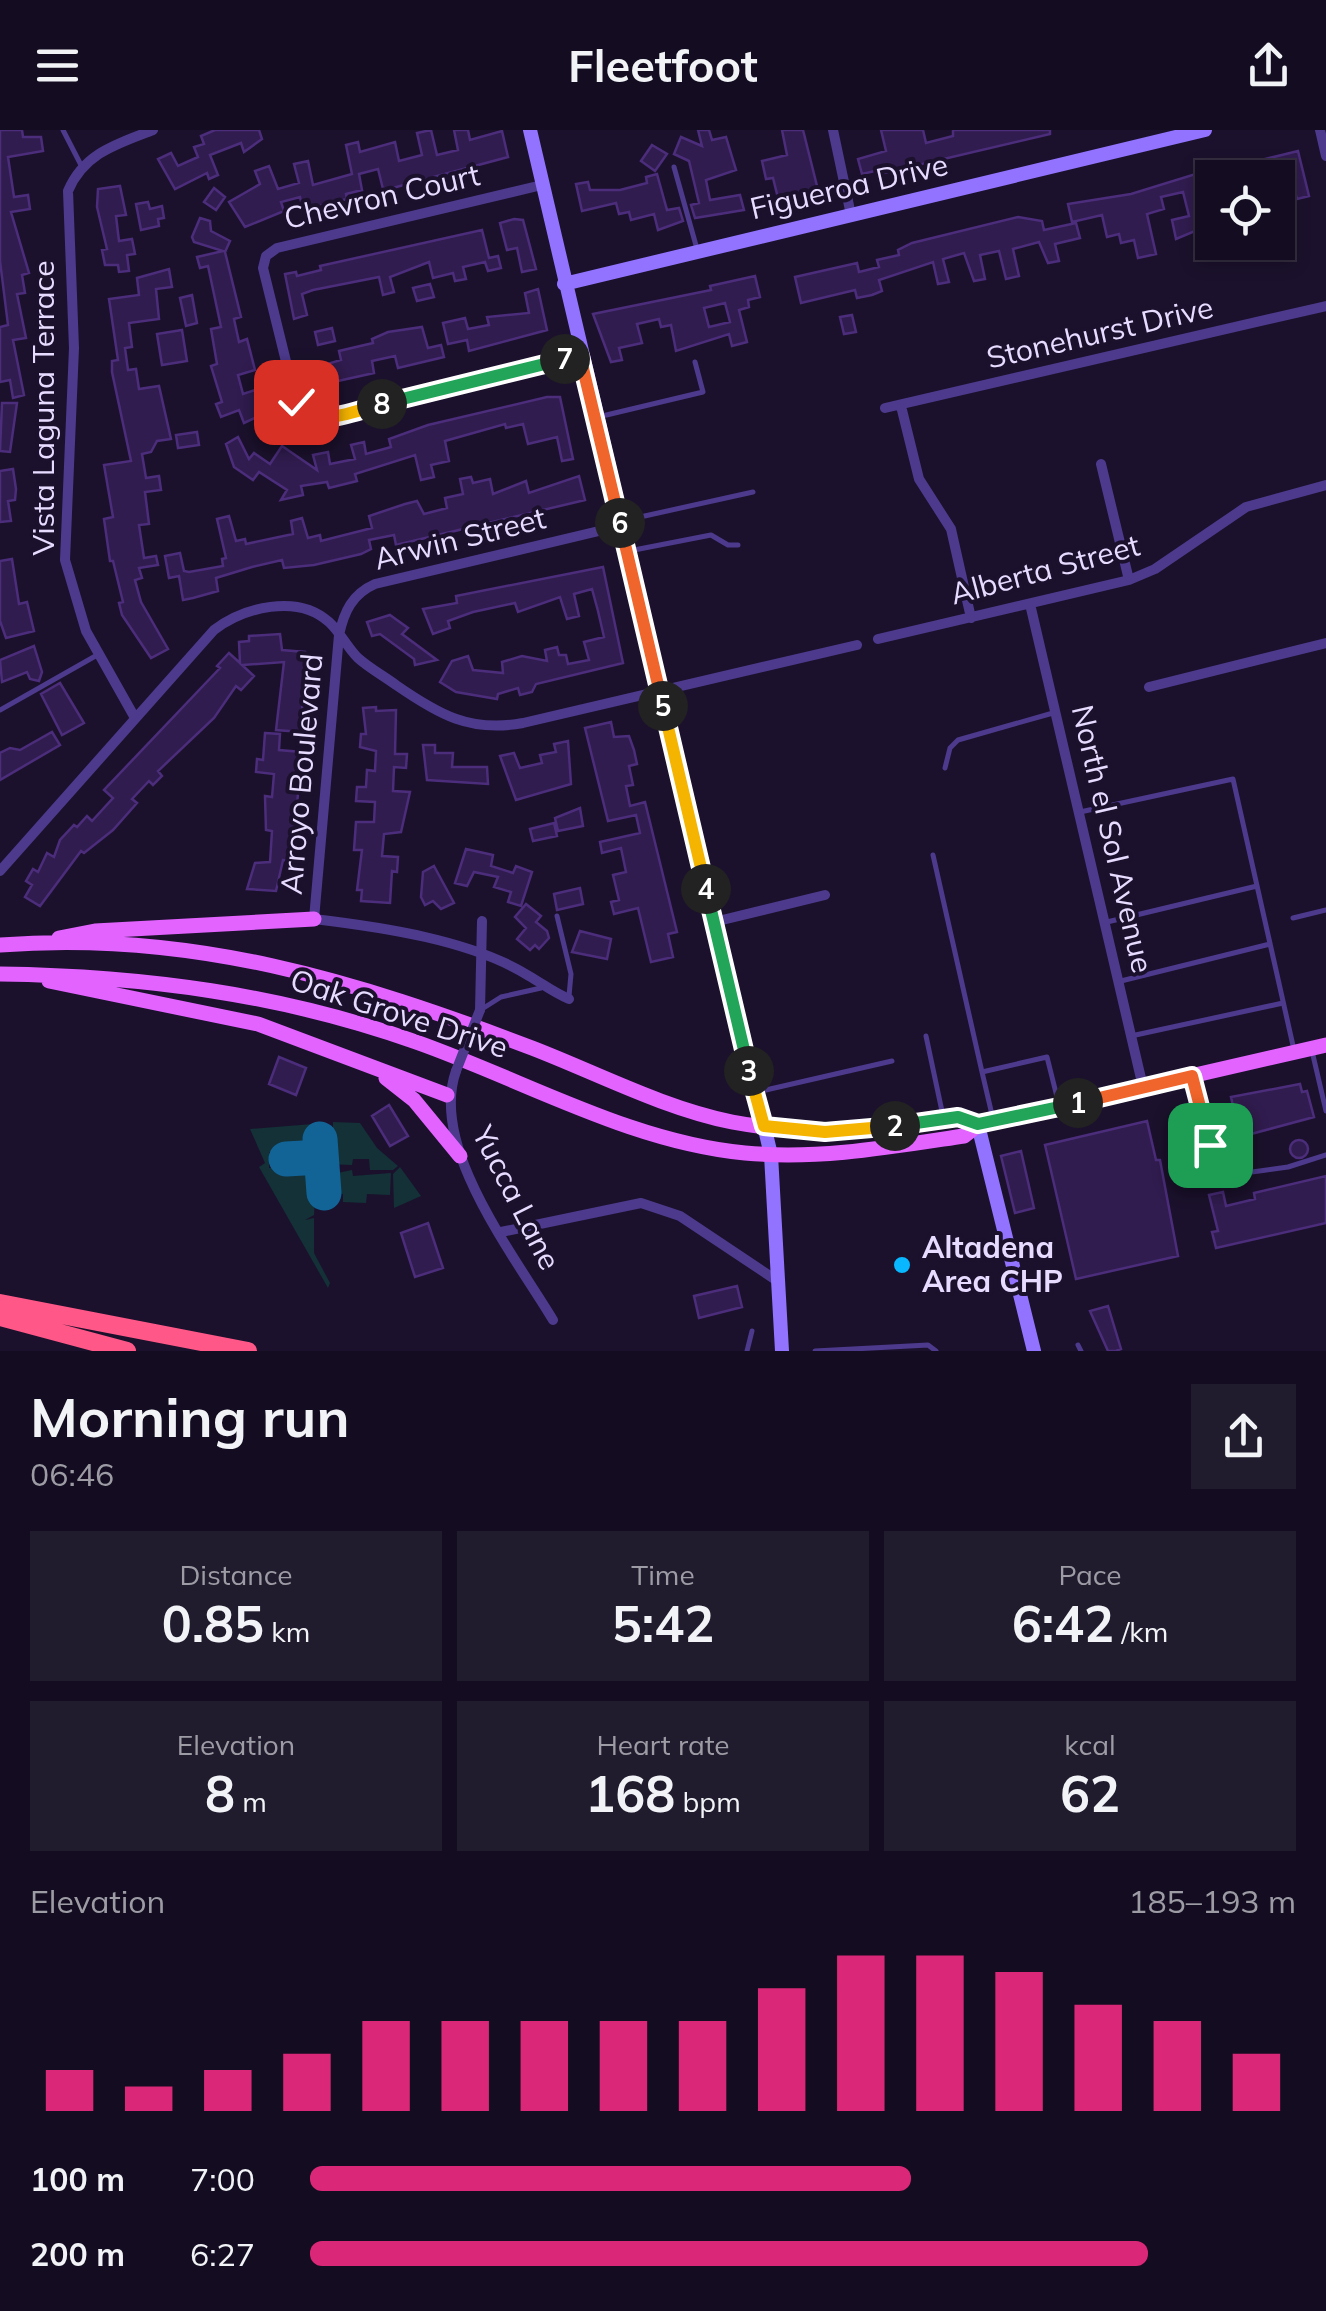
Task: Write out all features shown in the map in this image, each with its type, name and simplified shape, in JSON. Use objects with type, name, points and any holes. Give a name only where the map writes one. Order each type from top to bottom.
[{"type":"highway","points":[[0,1303],[248,1351]]},
{"type":"highway","points":[[0,1317],[127,1351]]},
{"type":"main road","points":[[36,942],[95,931],[314,918]]},
{"type":"main road","name":"Oak Grove Drive","points":[[0,945],[36,942],[184,950],[301,970],[397,996],[679,1106],[731,1122],[825,1132],[958,1117],[986,1123]]},
{"type":"main road","name":"Oak Grove Drive","points":[[0,974],[97,975],[260,998],[417,1042],[690,1143],[804,1157],[964,1136],[986,1123]]},
{"type":"main road","points":[[20,974],[213,1012],[305,1040],[448,1095]]},
{"type":"main road","points":[[986,1123],[1319,1047]]},
{"type":"main road","points":[[375,1069],[414,1100],[460,1156]]},
{"type":"street","points":[[82,167],[98,152],[153,130]]},
{"type":"street","points":[[530,130],[713,922],[771,1154],[782,1351]]},
{"type":"street","points":[[833,130],[852,215]]},
{"type":"street","name":"Figueroa Drive","points":[[564,284],[1206,130]]},
{"type":"street","points":[[1320,130],[1326,156]]},
{"type":"street","name":"Vista Laguna Terrace","points":[[82,167],[68,191],[74,381],[65,560],[86,631],[135,718]]},
{"type":"street","name":"Chevron Court","points":[[542,185],[276,248],[266,256],[263,268],[296,402],[304,414],[317,420],[580,356]]},
{"type":"street","name":"Stonehurst Drive","points":[[885,408],[1326,306]]},
{"type":"street","points":[[901,406],[919,479],[950,529],[970,618]]},
{"type":"street","points":[[1100,464],[1129,580]]},
{"type":"street","name":"Alberta Street","points":[[878,639],[1129,580],[1155,569],[1246,507],[1326,485]]},
{"type":"street","name":"Arwin Street","points":[[340,635],[344,612],[357,596],[375,584],[620,524]]},
{"type":"street","name":"North el Sol Avenue","points":[[1030,604],[1143,1087]]},
{"type":"street","points":[[0,871],[214,630],[232,617],[273,607],[317,614],[360,660],[434,711],[474,726],[513,725],[857,645]]},
{"type":"street","name":"Arroyo Boulevard","points":[[314,918],[340,635]]},
{"type":"street","points":[[1149,687],[1326,643]]},
{"type":"street","points":[[713,922],[825,895]]},
{"type":"street","points":[[314,918],[395,932],[480,956],[530,976],[542,988],[569,999]]},
{"type":"street","name":"Yucca Lane","points":[[482,921],[480,1010],[448,1095],[460,1156],[553,1320]]},
{"type":"street","points":[[986,1123],[1034,1351]]},
{"type":"street","points":[[501,1232],[641,1204],[680,1216],[780,1283]]},
{"type":"lane","points":[[63,130],[82,167]]},
{"type":"lane","points":[[674,167],[698,252]]},
{"type":"lane","points":[[595,418],[702,392],[696,362]]},
{"type":"lane","points":[[620,524],[753,492]]},
{"type":"lane","points":[[626,551],[711,535],[728,546],[738,544]]},
{"type":"lane","points":[[0,710],[99,654]]},
{"type":"lane","points":[[945,768],[950,748],[958,740],[1056,713]]},
{"type":"lane","points":[[1080,812],[1233,779],[1294,1052]]},
{"type":"lane","points":[[933,855],[982,1072],[986,1123]]},
{"type":"lane","points":[[1107,922],[1256,886]]},
{"type":"lane","points":[[1293,918],[1326,910]]},
{"type":"lane","points":[[557,916],[571,974],[569,999]]},
{"type":"lane","points":[[1121,981],[1270,944]]},
{"type":"lane","points":[[480,1010],[500,997],[542,988]]},
{"type":"lane","points":[[1131,1036],[1283,1003]]},
{"type":"lane","points":[[926,1036],[944,1119]]},
{"type":"lane","points":[[1319,1047],[1326,1111]]},
{"type":"lane","points":[[982,1072],[1047,1057],[1059,1107]]},
{"type":"lane","points":[[754,1093],[892,1061]]},
{"type":"lane","points":[[1192,1076],[1218,1170],[1232,1177],[1326,1155]]},
{"type":"lane","points":[[747,1351],[752,1330]]},
{"type":"lane","points":[[815,1351],[928,1345],[936,1351]]},
{"type":"green space","points":[[333,1122],[360,1123],[377,1148],[398,1166],[393,1170],[370,1170],[369,1159],[353,1159],[352,1165],[327,1164],[325,1139],[333,1138]]},
{"type":"green space","points":[[313,1124],[316,1152],[286,1156],[285,1151],[269,1152],[269,1168],[285,1168],[286,1162],[317,1163],[314,1215],[305,1220],[314,1218],[314,1253],[330,1283],[328,1288],[259,1167],[265,1163],[250,1129]]},
{"type":"green space","points":[[400,1167],[421,1196],[394,1208],[393,1174]]},
{"type":"green space","points":[[352,1170],[353,1176],[391,1173],[390,1195],[367,1194],[366,1203],[343,1202],[343,1194],[329,1193],[328,1175]]},
{"type":"building","points":[[0,130],[22,130],[23,137],[41,137],[43,151],[8,157],[14,197],[28,195],[30,209],[11,212],[29,273],[22,275],[25,293],[17,294],[26,338],[13,340],[24,395],[13,398],[10,380],[0,382],[0,327],[8,325],[0,261]]},
{"type":"building","points":[[215,130],[259,130],[262,139],[244,152],[241,143],[210,155],[218,175],[209,179],[207,173],[175,189],[158,159],[171,153],[178,166],[198,157],[194,147],[204,144],[201,136]]},
{"type":"building","points":[[431,130],[437,155],[458,150],[454,130],[468,130],[470,140],[502,131],[508,157],[389,189],[383,189],[378,169],[359,174],[362,190],[346,194],[347,199],[303,210],[300,197],[281,202],[284,211],[245,227],[229,202],[260,184],[255,171],[269,166],[278,189],[299,183],[294,164],[308,161],[313,185],[352,174],[346,145],[358,142],[360,152],[395,142],[399,161],[422,155],[417,133]]},
{"type":"building","points":[[698,130],[709,130],[712,140],[726,137],[736,170],[706,180],[710,200],[740,195],[744,210],[695,218],[691,205],[699,203],[689,161],[674,154],[681,137],[702,146]]},
{"type":"building","points":[[782,130],[803,130],[817,186],[815,194],[779,202],[773,178],[766,179],[762,161],[787,155]]},
{"type":"building","points":[[881,130],[923,130],[926,143],[953,136],[953,130],[1050,130],[1050,134],[880,174],[879,170],[862,174],[858,159],[886,151]]},
{"type":"building","points":[[652,145],[667,154],[655,171],[641,161]]},
{"type":"building","points":[[1298,151],[1309,196],[1297,199],[1295,160],[1263,160]]},
{"type":"building","points":[[657,174],[667,210],[679,208],[683,221],[658,230],[654,214],[631,220],[629,212],[619,214],[616,203],[582,211],[576,184],[588,182],[590,190],[620,190],[647,183],[646,177]]},
{"type":"building","points":[[1195,174],[1195,231],[1176,239],[1172,220],[1189,216],[1183,192],[1161,197],[1164,209],[1147,214],[1156,254],[1138,258],[1134,240],[1121,243],[1119,234],[1107,237],[1102,215],[1072,222],[1068,204],[1131,194]]},
{"type":"building","points":[[120,186],[126,215],[116,216],[119,241],[132,239],[135,254],[127,255],[129,271],[119,272],[118,265],[105,265],[102,250],[107,249],[97,207],[98,189]]},
{"type":"building","points":[[214,188],[225,197],[216,210],[204,202]]},
{"type":"building","points":[[148,202],[150,209],[162,206],[164,218],[158,219],[159,226],[141,230],[136,204]]},
{"type":"building","points":[[1018,217],[1042,221],[1044,230],[1076,223],[1080,238],[1055,244],[1059,261],[1048,263],[1039,242],[1013,249],[1019,276],[1006,279],[999,251],[980,255],[985,279],[974,281],[964,253],[943,259],[949,282],[938,284],[933,262],[879,280],[882,291],[872,295],[857,298],[855,290],[801,303],[795,277],[857,263],[859,272],[879,267],[877,260],[899,255],[898,250],[912,243]]},
{"type":"building","points":[[200,218],[210,221],[211,231],[230,241],[225,252],[241,317],[234,319],[239,342],[247,339],[255,370],[238,375],[243,394],[255,390],[263,414],[244,423],[239,410],[221,417],[216,404],[222,402],[211,366],[217,364],[211,329],[221,327],[208,266],[200,268],[197,257],[223,251],[194,242],[192,237]]},
{"type":"building","points":[[523,220],[536,269],[522,272],[517,248],[507,250],[500,223]]},
{"type":"building","points":[[482,230],[489,258],[498,256],[501,268],[488,271],[485,262],[463,267],[466,279],[455,281],[453,273],[433,278],[429,262],[390,277],[394,292],[383,295],[379,277],[313,290],[302,294],[307,315],[294,319],[285,274],[296,272],[297,276],[321,270],[320,266]]},
{"type":"building","points":[[169,269],[172,287],[156,289],[159,319],[129,323],[132,347],[125,348],[128,370],[136,369],[139,389],[159,386],[171,439],[157,441],[151,452],[142,454],[146,478],[159,476],[161,490],[145,492],[149,524],[139,525],[144,558],[156,556],[158,565],[139,568],[142,578],[135,580],[141,602],[168,649],[151,658],[122,615],[119,603],[123,602],[110,561],[104,519],[113,517],[104,465],[131,461],[112,372],[112,361],[118,360],[109,299],[139,295],[137,278]]},
{"type":"building","points":[[755,276],[760,297],[748,300],[749,307],[739,310],[747,342],[732,346],[729,334],[676,351],[671,325],[661,327],[659,319],[637,324],[642,343],[619,348],[622,360],[611,362],[593,314],[711,290],[710,286]],"holes":[[[725,303],[730,322],[709,327],[704,308]]]},
{"type":"building","points":[[430,284],[434,297],[417,301],[413,288]]},
{"type":"building","points":[[538,289],[547,330],[469,351],[467,340],[448,344],[443,323],[465,318],[468,329],[489,325],[487,317],[529,313],[525,293]]},
{"type":"building","points":[[192,295],[197,323],[186,326],[180,298]]},
{"type":"building","points":[[852,315],[856,332],[844,334],[840,317]]},
{"type":"building","points":[[422,327],[428,348],[441,345],[444,357],[398,368],[395,356],[372,361],[374,373],[311,387],[307,370],[341,360],[339,351],[373,343],[372,339],[388,332]]},
{"type":"building","points":[[332,328],[335,341],[318,345],[315,332]]},
{"type":"building","points":[[182,330],[187,361],[162,365],[157,334]]},
{"type":"building","points":[[560,397],[573,459],[562,461],[557,437],[528,444],[523,424],[506,428],[505,424],[445,441],[449,461],[431,465],[434,477],[421,480],[415,455],[355,474],[357,481],[329,488],[327,482],[301,486],[303,495],[281,500],[287,490],[259,472],[253,480],[234,467],[226,444],[238,437],[249,459],[254,453],[270,464],[282,446],[317,470],[313,455],[328,452],[330,464],[355,459],[351,445],[364,442],[366,454],[391,447],[389,439],[428,425]]},
{"type":"building","points":[[2,403],[17,403],[10,452],[0,451]]},
{"type":"building","points":[[197,432],[199,445],[178,448],[176,435]]},
{"type":"building","points":[[13,469],[15,500],[8,501],[11,521],[0,522],[0,471]]},
{"type":"building","points":[[579,476],[585,500],[396,545],[394,535],[369,540],[371,549],[361,554],[314,565],[284,568],[282,560],[252,567],[216,578],[218,591],[193,598],[183,600],[179,576],[169,578],[165,556],[180,553],[184,571],[189,572],[223,566],[222,559],[226,558],[217,519],[229,516],[236,541],[245,539],[246,544],[293,534],[291,521],[302,518],[308,538],[320,535],[321,541],[372,528],[369,516],[405,504],[417,501],[424,514],[447,508],[445,498],[463,494],[460,479],[471,477],[473,483],[490,479],[493,494],[526,481],[529,493]]},
{"type":"building","points":[[12,559],[19,604],[27,602],[34,631],[6,638],[0,621],[0,561]]},
{"type":"building","points":[[603,567],[623,663],[536,684],[532,692],[520,695],[518,688],[498,694],[497,699],[456,692],[440,682],[452,661],[468,656],[473,670],[503,673],[502,662],[522,656],[547,661],[545,650],[557,647],[559,655],[566,655],[568,664],[589,660],[584,642],[604,637],[598,611],[592,589],[574,594],[579,616],[567,619],[560,597],[518,612],[515,603],[473,612],[448,621],[450,628],[433,634],[423,609],[457,603],[456,596]]},
{"type":"building","points":[[390,615],[408,628],[402,634],[437,660],[415,665],[414,659],[380,634],[372,636],[367,622]]},
{"type":"building","points":[[280,634],[282,650],[305,652],[301,732],[276,730],[284,662],[242,665],[254,676],[241,690],[236,686],[214,718],[158,771],[162,776],[153,785],[149,781],[132,799],[137,803],[113,830],[84,853],[81,851],[40,906],[25,897],[32,885],[26,881],[33,869],[38,872],[47,853],[54,857],[60,840],[74,825],[77,827],[87,816],[92,821],[113,798],[104,790],[220,668],[217,666],[229,653],[240,663],[239,642],[249,641],[249,636]]},
{"type":"building","points":[[34,646],[42,672],[39,681],[30,679],[27,672],[2,682],[0,660]]},
{"type":"building","points":[[60,683],[84,723],[62,735],[41,694]]},
{"type":"building","points":[[376,707],[376,711],[396,710],[395,754],[407,754],[406,768],[394,767],[393,791],[410,792],[401,832],[384,834],[382,856],[398,857],[397,872],[392,871],[390,903],[361,901],[362,890],[357,890],[362,850],[354,850],[356,822],[374,822],[375,802],[356,801],[357,787],[366,787],[367,770],[375,771],[376,751],[360,747],[361,734],[366,734],[363,708]]},
{"type":"building","points":[[611,722],[614,737],[629,736],[634,750],[637,764],[629,766],[633,785],[626,786],[630,806],[645,802],[677,932],[668,934],[673,957],[651,962],[638,908],[614,914],[611,902],[619,900],[613,875],[626,872],[621,848],[602,853],[600,842],[640,833],[636,815],[608,821],[585,728]]},
{"type":"building","points":[[52,732],[60,745],[0,780],[0,753],[10,748],[20,750]]},
{"type":"building","points":[[265,733],[280,734],[279,750],[301,752],[293,861],[283,860],[276,891],[247,889],[255,863],[270,862],[272,831],[266,830],[265,796],[272,797],[274,774],[256,772],[257,759],[263,760]]},
{"type":"building","points":[[568,741],[571,784],[516,800],[500,756],[514,753],[520,768],[542,763],[540,755],[556,752],[554,744]]},
{"type":"building","points":[[423,745],[435,745],[435,753],[453,753],[452,767],[487,767],[488,784],[427,780]]},
{"type":"building","points":[[580,808],[583,826],[558,831],[555,818]]},
{"type":"building","points":[[554,823],[557,836],[533,841],[530,829]]},
{"type":"building","points":[[466,849],[493,855],[491,866],[513,873],[516,866],[532,872],[521,906],[508,902],[511,892],[494,887],[498,877],[474,872],[467,886],[455,883]]},
{"type":"building","points":[[434,866],[454,903],[441,909],[433,901],[425,905],[421,897],[423,872]]},
{"type":"building","points":[[580,888],[583,904],[557,910],[554,894]]},
{"type":"building","points":[[526,904],[541,916],[536,922],[547,931],[549,938],[539,949],[535,945],[530,950],[517,939],[526,928],[515,917]]},
{"type":"building","points":[[580,931],[611,939],[607,959],[572,952]]},
{"type":"building","points":[[279,1057],[306,1068],[296,1095],[269,1084]]},
{"type":"building","points":[[1300,1084],[1302,1092],[1307,1091],[1314,1117],[1240,1137],[1242,1145],[1228,1149],[1223,1109],[1233,1106],[1231,1097]]},
{"type":"building","points":[[389,1105],[408,1136],[390,1146],[372,1116]]},
{"type":"building","points":[[1147,1121],[1156,1160],[1160,1160],[1178,1256],[1076,1279],[1045,1145]]},
{"type":"building","points":[[1299,1140],[1308,1149],[1299,1158],[1290,1149]]},
{"type":"building","points":[[1021,1151],[1034,1208],[1015,1213],[1001,1156]]},
{"type":"building","points":[[1326,1176],[1326,1223],[1216,1248],[1212,1232],[1218,1231],[1209,1195],[1223,1192],[1226,1206],[1255,1199],[1254,1193]]},
{"type":"building","points":[[428,1223],[443,1268],[415,1277],[401,1233]]},
{"type":"building","points":[[737,1286],[742,1307],[699,1318],[694,1296]]},
{"type":"building","points":[[1108,1306],[1121,1349],[1116,1351],[1108,1351],[1090,1311]]},
{"type":"taxiway","points":[[320,1139],[324,1193]]},
{"type":"taxiway","points":[[286,1159],[321,1157]]},
{"type":"place","name":"Altadena Area CHP","points":[[902,1265]]},
{"type":"route","points":[[296,402],[304,414],[317,420],[580,356],[764,1126],[825,1132],[958,1117],[978,1124],[1192,1076],[1210,1145]]}]
